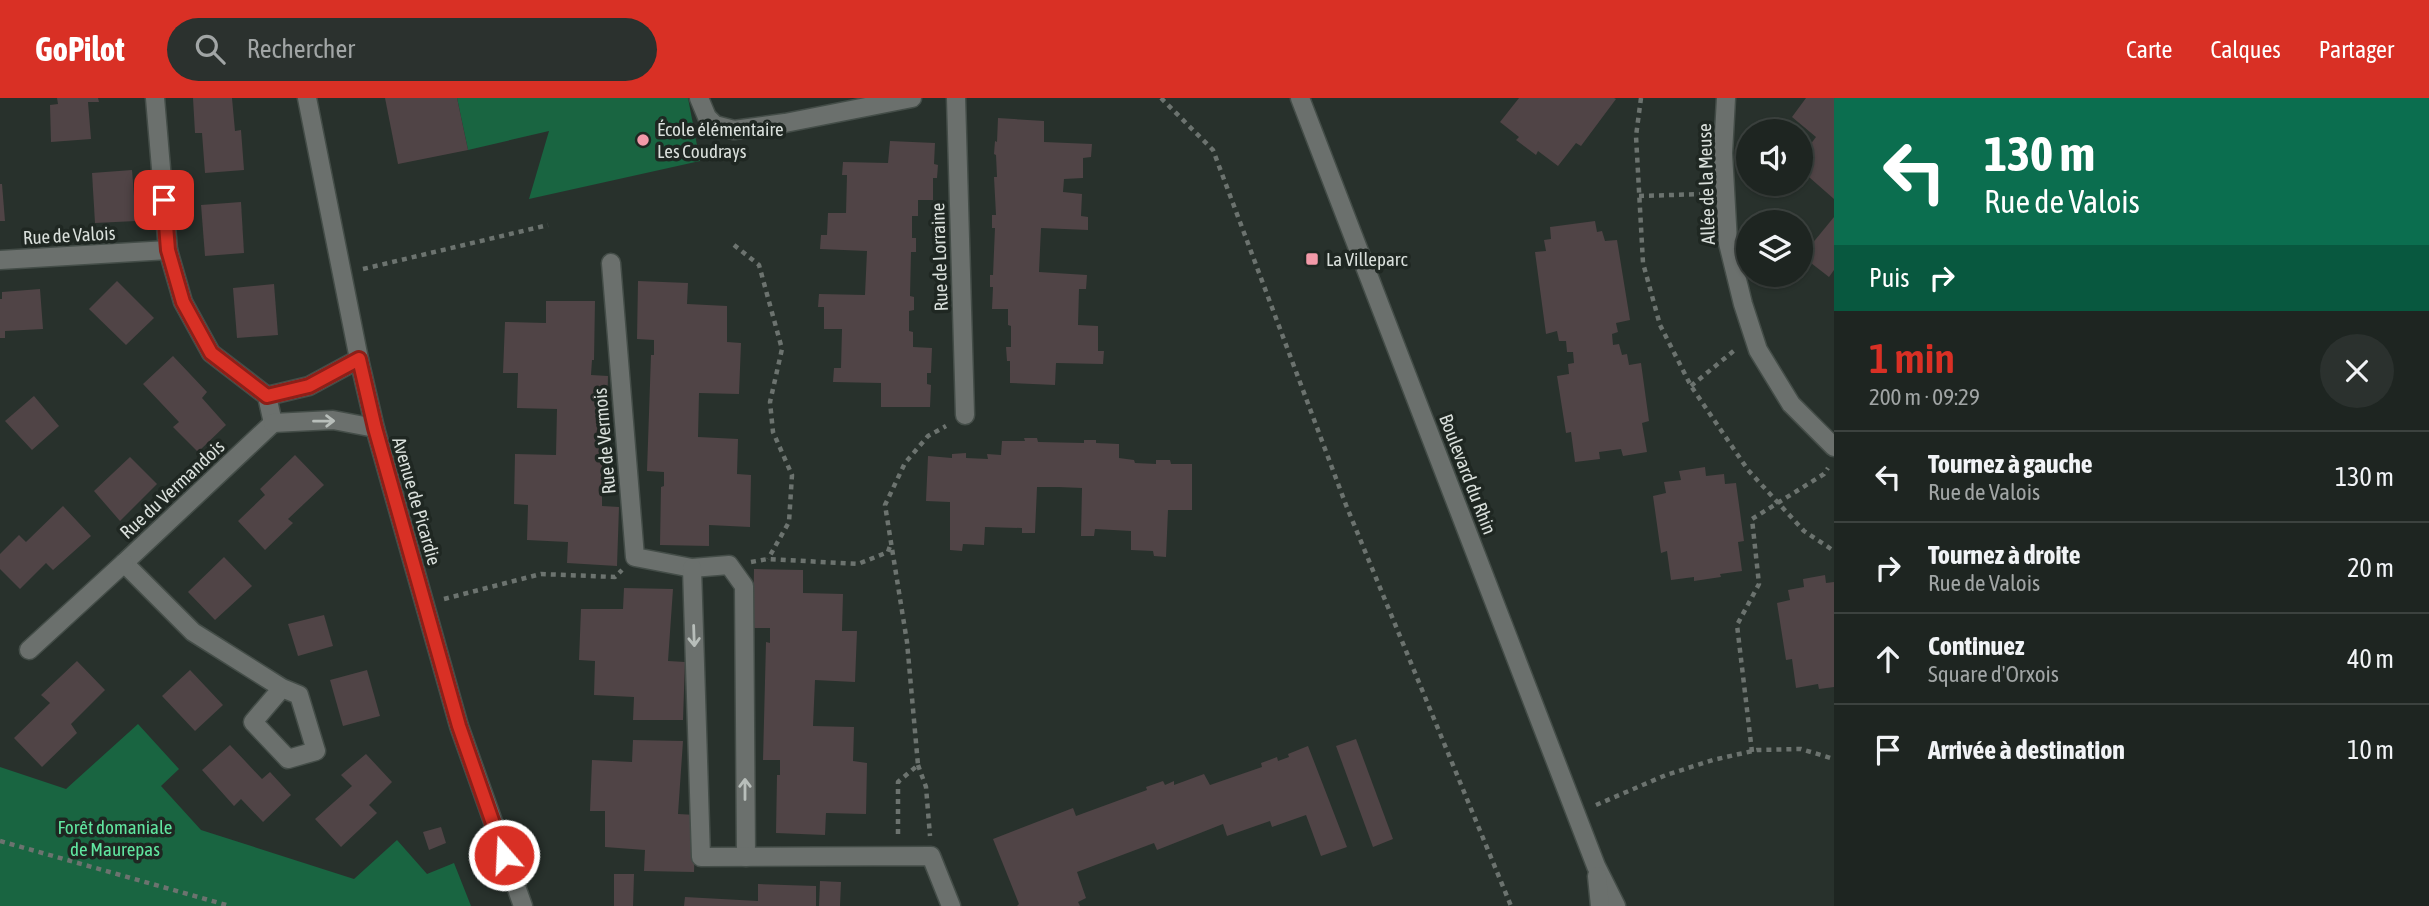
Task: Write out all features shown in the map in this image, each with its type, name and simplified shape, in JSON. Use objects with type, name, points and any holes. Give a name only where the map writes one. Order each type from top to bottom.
[{"type":"street","points":[[155,98],[168,250],[183,302],[211,353],[267,396],[273,423],[333,420],[375,428]]},
{"type":"street","name":"Avenue de Picardie","points":[[307,98],[375,428],[459,726],[523,906]]},
{"type":"street","points":[[699,98],[706,117],[715,125],[734,130],[785,123],[912,98]]},
{"type":"street","name":"Rue de Lorraine","points":[[956,98],[965,415]]},
{"type":"street","name":"Boulevard du Rhin","points":[[1300,98],[1596,866],[1616,906]]},
{"type":"street","name":"Allée de la Meuse","points":[[1726,98],[1723,153],[1728,243],[1754,338],[1758,350],[1791,404],[1834,447]]},
{"type":"street","name":"Rue de Valois","points":[[0,260],[168,250]]},
{"type":"street","name":"Rue de Vermois","points":[[611,263],[635,557]]},
{"type":"street","points":[[267,396],[309,386],[359,359]]},
{"type":"street","name":"Rue du Vermandois","points":[[273,423],[124,562],[193,632],[282,688]]},
{"type":"street","points":[[635,557],[692,568],[729,565],[744,586],[746,857]]},
{"type":"street","points":[[29,650],[124,562]]},
{"type":"street","points":[[692,568],[701,857],[931,856],[951,906]]},
{"type":"street","name":"Boulevard du Rhin","points":[[1596,866],[1600,906]]},
{"type":"path","points":[[1161,98],[1213,150],[1346,505],[1511,906]]},
{"type":"path","points":[[1641,98],[1636,136],[1643,263],[1660,325],[1691,386],[1748,470],[1804,531],[1834,551]]},
{"type":"path","points":[[1639,196],[1724,193]]},
{"type":"path","points":[[342,274],[548,225]]},
{"type":"path","points":[[734,245],[759,265],[782,349],[770,402],[774,432],[792,475],[789,522],[768,559]]},
{"type":"path","points":[[1691,386],[1729,353],[1754,338]]},
{"type":"path","points":[[931,856],[926,787],[918,765],[907,642],[885,505],[905,463],[928,436],[965,415]]},
{"type":"path","points":[[1752,751],[1737,625],[1759,584],[1752,519],[1824,474],[1834,460]]},
{"type":"path","points":[[729,565],[768,559],[858,564],[888,552],[891,542]]},
{"type":"path","points":[[424,604],[541,574],[615,577],[635,557]]},
{"type":"path","points":[[1576,813],[1666,775],[1752,751],[1801,749],[1834,759]]},
{"type":"path","points":[[897,856],[898,782],[918,765]]},
{"type":"path","points":[[0,841],[230,906]]},
{"type":"green space","name":"École élémentaire Les Coudrays","points":[[457,98],[688,98],[700,161],[529,199],[549,131],[468,150]]},
{"type":"green space","name":"Forêt domaniale de Maurepas","points":[[138,724],[179,769],[161,786],[201,830],[354,879],[397,840],[427,874],[454,863],[471,906],[0,906],[0,767],[66,789]]},
{"type":"building","points":[[57,98],[98,98],[99,102],[88,102],[91,139],[51,142],[50,105],[58,104]]},
{"type":"building","points":[[193,98],[232,98],[235,131],[241,130],[244,170],[205,173],[202,133],[195,133]]},
{"type":"building","points":[[385,98],[457,98],[468,150],[398,164]]},
{"type":"building","points":[[1519,98],[1616,99],[1581,146],[1576,143],[1558,166],[1538,151],[1536,155],[1516,140],[1519,137],[1500,122]]},
{"type":"building","points":[[1806,98],[1834,98],[1834,199],[1813,181],[1813,141],[1816,137],[1813,134],[1813,119],[1792,117]]},
{"type":"building","points":[[998,118],[1044,121],[1044,142],[1092,144],[1091,157],[1083,158],[1083,178],[1064,179],[1063,192],[1082,194],[1081,216],[1088,217],[1088,230],[1041,228],[1039,272],[1087,275],[1086,289],[1079,289],[1078,325],[1098,326],[1098,351],[1104,351],[1103,364],[1056,363],[1055,385],[1010,383],[1010,361],[1007,361],[1006,347],[1011,347],[1008,309],[992,309],[993,287],[990,287],[990,275],[993,275],[995,228],[992,228],[992,215],[996,215],[994,177],[997,177],[994,154]]},
{"type":"building","points":[[890,141],[935,143],[934,164],[938,165],[937,178],[933,178],[933,200],[918,200],[918,216],[912,216],[912,238],[916,238],[916,252],[911,252],[910,296],[914,297],[914,310],[909,311],[909,331],[913,332],[913,347],[932,348],[931,373],[927,373],[927,384],[931,385],[930,407],[881,407],[881,383],[833,382],[834,368],[841,368],[842,329],[824,329],[824,307],[818,307],[819,294],[865,295],[867,251],[820,249],[821,235],[827,235],[828,213],[846,213],[847,175],[842,175],[843,162],[888,163]]},
{"type":"building","points":[[132,170],[136,221],[95,223],[92,173]]},
{"type":"building","points":[[2,184],[5,221],[0,221]]},
{"type":"building","points":[[241,202],[244,253],[205,256],[201,205]]},
{"type":"building","points":[[1834,217],[1834,270],[1829,277],[1813,265],[1813,243]]},
{"type":"building","points":[[1595,221],[1597,232],[1602,231],[1605,241],[1617,240],[1630,320],[1616,323],[1618,332],[1612,334],[1613,345],[1619,344],[1622,355],[1627,354],[1629,365],[1641,363],[1649,421],[1642,423],[1647,452],[1623,456],[1621,449],[1599,452],[1600,459],[1575,462],[1571,432],[1566,433],[1557,376],[1569,374],[1568,364],[1574,363],[1573,352],[1567,352],[1566,341],[1559,341],[1557,331],[1546,334],[1535,252],[1546,251],[1544,240],[1551,239],[1550,227]]},
{"type":"building","points":[[117,281],[154,318],[126,345],[89,309]]},
{"type":"building","points":[[638,281],[688,283],[687,304],[727,306],[727,342],[741,343],[739,394],[699,393],[698,437],[738,439],[737,474],[751,475],[750,527],[709,525],[709,546],[660,545],[661,487],[664,486],[664,472],[647,471],[651,355],[654,355],[654,340],[637,339]]},
{"type":"building","points":[[274,284],[278,335],[237,338],[233,288]]},
{"type":"building","points":[[40,289],[43,329],[5,331],[5,338],[0,338],[2,292]]},
{"type":"building","points":[[546,301],[595,301],[594,360],[591,375],[608,376],[605,492],[602,492],[602,506],[619,507],[617,566],[567,563],[568,542],[527,540],[528,505],[514,504],[515,454],[556,455],[557,409],[517,408],[518,373],[503,373],[505,322],[546,323]]},
{"type":"building","points":[[173,356],[207,392],[202,398],[226,425],[198,452],[173,427],[179,422],[143,384]]},
{"type":"building","points":[[34,396],[59,426],[32,450],[5,421]]},
{"type":"building","points":[[1024,438],[1037,438],[1038,442],[1084,443],[1084,440],[1096,440],[1096,443],[1119,444],[1119,458],[1134,460],[1135,463],[1156,464],[1156,460],[1170,460],[1171,464],[1192,464],[1192,510],[1168,510],[1166,557],[1154,556],[1153,551],[1131,550],[1131,531],[1095,529],[1094,536],[1081,536],[1082,488],[1059,487],[1037,487],[1035,533],[1022,533],[1022,528],[985,527],[984,545],[963,544],[962,551],[950,550],[950,502],[926,501],[928,456],[952,458],[952,454],[966,453],[966,458],[988,459],[987,454],[1001,455],[1002,441],[1025,441]]},
{"type":"building","points":[[295,455],[324,485],[288,519],[293,523],[265,550],[238,521],[265,495],[260,489]]},
{"type":"building","points":[[130,457],[157,484],[120,521],[94,491]]},
{"type":"building","points":[[1705,467],[1706,476],[1724,474],[1725,484],[1736,483],[1744,541],[1738,542],[1742,571],[1694,581],[1694,577],[1671,580],[1667,551],[1661,553],[1653,496],[1666,493],[1664,482],[1681,480],[1679,471]]},
{"type":"building","points":[[63,506],[91,536],[53,570],[46,563],[20,589],[0,569],[0,554],[19,535],[26,542]]},
{"type":"building","points":[[224,557],[252,586],[215,620],[188,592]]},
{"type":"building","points":[[754,569],[803,570],[803,593],[843,594],[842,631],[857,631],[855,682],[815,680],[813,726],[854,727],[853,761],[867,763],[866,814],[826,813],[825,835],[776,833],[777,775],[780,775],[780,760],[763,760],[766,642],[770,643],[770,628],[753,628]]},
{"type":"building","points":[[1825,575],[1826,583],[1834,582],[1834,687],[1819,689],[1818,684],[1796,688],[1792,659],[1786,660],[1777,603],[1790,600],[1788,590],[1804,587],[1803,579]]},
{"type":"building","points":[[624,588],[673,589],[668,661],[685,662],[683,720],[633,720],[634,697],[594,695],[595,661],[579,660],[581,609],[623,609]]},
{"type":"building","points":[[324,615],[333,646],[298,656],[288,624]]},
{"type":"building","points":[[77,661],[105,690],[71,724],[77,733],[42,767],[14,738],[50,703],[41,695]]},
{"type":"building","points":[[190,670],[223,705],[195,731],[162,696]]},
{"type":"building","points":[[367,670],[380,716],[343,726],[330,680]]},
{"type":"building","points":[[1356,739],[1393,839],[1373,847],[1336,746]]},
{"type":"building","points":[[633,740],[683,741],[678,814],[696,815],[694,872],[644,871],[645,850],[605,847],[605,811],[590,811],[592,760],[632,762]]},
{"type":"building","points":[[230,745],[262,779],[270,772],[291,795],[263,822],[241,799],[234,806],[202,770]]},
{"type":"building","points":[[1308,746],[1347,847],[1321,856],[1306,815],[1272,827],[1270,821],[1227,836],[1223,824],[1157,850],[1154,843],[1077,872],[1086,898],[1078,902],[1080,906],[1017,906],[1019,904],[993,839],[1073,808],[1076,816],[1147,790],[1146,787],[1163,781],[1165,785],[1174,781],[1174,785],[1204,774],[1210,785],[1262,767],[1261,763],[1277,757],[1278,761],[1289,757],[1288,754]]},
{"type":"building","points":[[366,754],[392,782],[369,805],[377,813],[341,847],[315,819],[352,786],[341,775]]},
{"type":"building","points":[[441,827],[446,843],[429,850],[423,832]]},
{"type":"building","points":[[614,874],[634,874],[633,906],[614,906]]},
{"type":"building","points":[[820,881],[841,882],[840,906],[819,906]]},
{"type":"building","points":[[758,884],[816,886],[816,906],[684,906],[685,897],[758,901]]},
{"type":"place","name":"École élémentaire Les Coudrays","points":[[643,140]]},
{"type":"place","name":"La Villeparc","points":[[1312,259]]},
{"type":"route","points":[[164,200],[168,250],[183,302],[211,353],[267,396],[309,386],[359,359],[375,428],[459,726],[504,855]]}]
